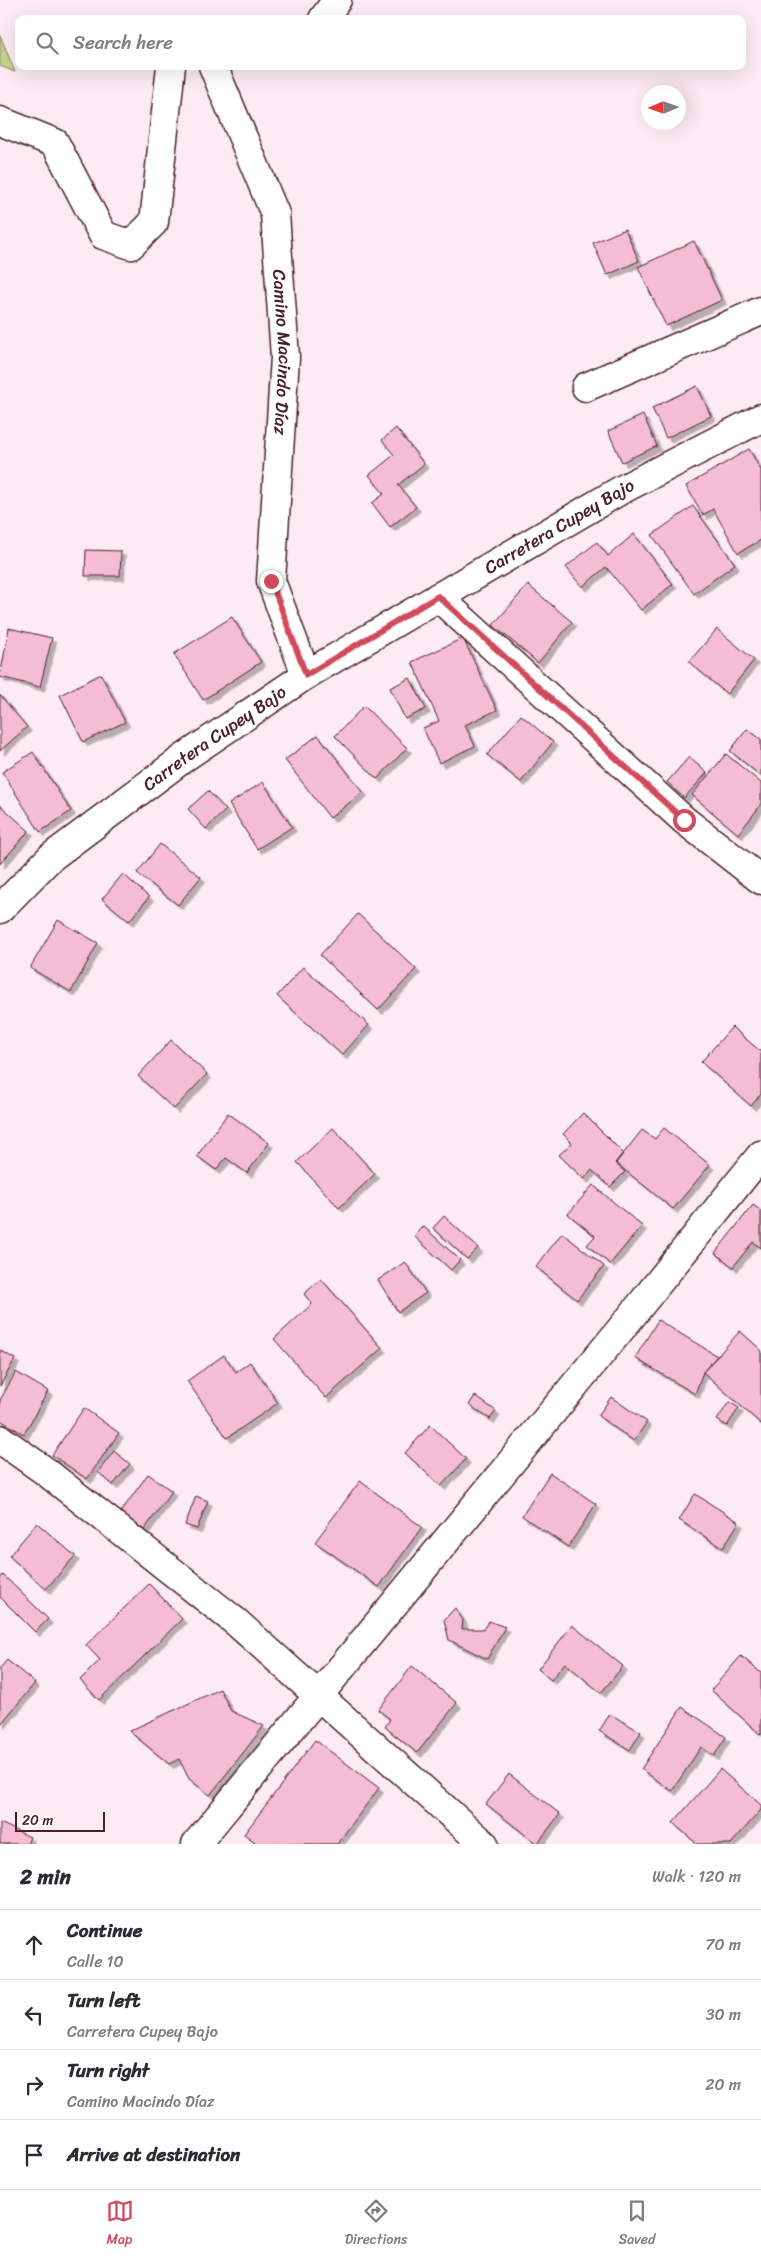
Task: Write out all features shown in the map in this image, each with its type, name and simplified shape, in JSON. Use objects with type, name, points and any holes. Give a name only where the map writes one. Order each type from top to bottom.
[{"type":"street","points":[[326,15],[337,0]]},
{"type":"street","points":[[0,121],[55,143],[103,235],[131,245],[154,222],[171,70]]},
{"type":"street","name":"Camino Macindo Díaz","points":[[215,70],[275,214],[285,357],[271,581],[306,675]]},
{"type":"street","points":[[586,387],[761,311]]},
{"type":"street","name":"Carretera Cupey Bajo","points":[[0,909],[50,858],[185,757],[306,675],[621,490],[761,418]]},
{"type":"street","points":[[438,596],[684,820],[761,880]]},
{"type":"street","points":[[196,1844],[630,1318],[761,1155]]},
{"type":"street","points":[[0,1439],[45,1471],[236,1622],[484,1844]]},
{"type":"green space","points":[[0,35],[15,72],[0,66]]},
{"type":"building","points":[[625,229],[639,261],[607,275],[593,243]]},
{"type":"building","points":[[694,241],[722,300],[666,326],[638,267]]},
{"type":"building","points":[[697,386],[711,416],[666,438],[652,408]]},
{"type":"building","points":[[643,415],[657,446],[622,462],[608,431]]},
{"type":"building","points":[[396,428],[424,464],[398,485],[416,507],[390,527],[372,503],[384,494],[369,475],[394,455],[382,440]]},
{"type":"building","points":[[749,449],[761,470],[761,540],[738,553],[713,509],[703,515],[686,486]]},
{"type":"building","points":[[693,506],[735,564],[694,594],[652,535]]},
{"type":"building","points":[[634,534],[673,584],[641,610],[606,567],[582,587],[566,567],[597,542],[608,556]]},
{"type":"building","points":[[86,550],[121,551],[120,576],[85,576]]},
{"type":"building","points":[[528,585],[572,622],[538,663],[493,625]]},
{"type":"building","points":[[232,617],[261,662],[203,700],[174,654]]},
{"type":"building","points":[[9,628],[52,638],[40,687],[0,677]]},
{"type":"building","points":[[717,629],[754,660],[727,694],[689,662]]},
{"type":"building","points":[[463,638],[497,710],[465,725],[475,746],[439,763],[423,728],[439,721],[412,662]]},
{"type":"building","points":[[101,674],[125,722],[83,742],[60,695]]},
{"type":"building","points":[[410,678],[426,709],[405,719],[390,688]]},
{"type":"building","points":[[0,695],[27,727],[0,751]]},
{"type":"building","points":[[364,706],[407,748],[377,779],[335,736]]},
{"type":"building","points":[[521,715],[553,742],[521,782],[487,755]]},
{"type":"building","points":[[747,729],[761,739],[761,776],[730,751]]},
{"type":"building","points":[[318,735],[363,792],[330,818],[285,760]]},
{"type":"building","points":[[33,752],[71,811],[40,832],[2,772]]},
{"type":"building","points":[[726,754],[761,783],[761,805],[738,834],[692,795]]},
{"type":"building","points":[[689,757],[707,773],[684,798],[667,782]]},
{"type":"building","points":[[263,782],[292,827],[257,849],[229,804]]},
{"type":"building","points":[[208,791],[226,810],[206,829],[188,809]]},
{"type":"building","points":[[0,805],[29,831],[0,864]]},
{"type":"building","points":[[160,844],[201,877],[178,905],[137,873]]},
{"type":"building","points":[[123,874],[149,897],[129,921],[102,899]]},
{"type":"building","points":[[358,914],[416,969],[378,1010],[320,955]]},
{"type":"building","points":[[58,920],[98,943],[71,992],[30,968]]},
{"type":"building","points":[[303,967],[369,1025],[342,1055],[277,996]]},
{"type":"building","points":[[732,1027],[761,1052],[761,1094],[751,1106],[701,1062]]},
{"type":"building","points":[[171,1040],[207,1074],[174,1109],[138,1076]]},
{"type":"building","points":[[228,1113],[269,1143],[247,1173],[226,1158],[216,1170],[197,1156]]},
{"type":"building","points":[[583,1113],[623,1153],[615,1163],[625,1172],[610,1187],[592,1170],[584,1179],[559,1155],[572,1143],[563,1134]]},
{"type":"building","points":[[333,1128],[375,1174],[339,1208],[297,1162]]},
{"type":"building","points":[[664,1128],[710,1165],[673,1209],[616,1163],[642,1130],[655,1139]]},
{"type":"building","points":[[593,1185],[642,1226],[610,1264],[587,1245],[595,1236],[568,1214]]},
{"type":"building","points":[[753,1205],[761,1211],[761,1248],[753,1242],[733,1267],[715,1253]]},
{"type":"building","points":[[444,1216],[478,1248],[467,1259],[433,1228]]},
{"type":"building","points":[[423,1226],[460,1260],[451,1270],[414,1236]]},
{"type":"building","points":[[562,1233],[604,1266],[577,1300],[536,1267]]},
{"type":"building","points":[[405,1262],[426,1293],[398,1312],[378,1280]]},
{"type":"building","points":[[321,1279],[382,1348],[326,1398],[274,1339],[312,1304],[304,1294]]},
{"type":"building","points":[[658,1320],[717,1356],[703,1372],[695,1394],[635,1358]]},
{"type":"building","points":[[740,1331],[761,1350],[761,1424],[703,1372]]},
{"type":"building","points":[[0,1350],[15,1359],[0,1386]]},
{"type":"building","points":[[224,1355],[236,1372],[250,1362],[278,1403],[227,1438],[187,1381]]},
{"type":"building","points":[[16,1372],[48,1391],[24,1434],[0,1420],[0,1400]]},
{"type":"building","points":[[475,1396],[496,1411],[490,1419],[469,1405]]},
{"type":"building","points":[[611,1397],[647,1422],[634,1441],[598,1416]]},
{"type":"building","points":[[729,1402],[739,1408],[727,1426],[717,1420]]},
{"type":"building","points":[[84,1408],[119,1433],[87,1479],[52,1455]]},
{"type":"building","points":[[430,1425],[466,1459],[441,1486],[405,1453]]},
{"type":"building","points":[[114,1451],[130,1464],[113,1485],[98,1472]]},
{"type":"building","points":[[550,1473],[596,1504],[568,1547],[522,1516]]},
{"type":"building","points":[[148,1474],[172,1491],[144,1530],[120,1513]]},
{"type":"building","points":[[360,1481],[422,1527],[379,1587],[315,1542]]},
{"type":"building","points":[[695,1494],[739,1522],[723,1548],[679,1520]]},
{"type":"building","points":[[196,1496],[208,1501],[197,1529],[185,1525]]},
{"type":"building","points":[[37,1523],[75,1556],[46,1589],[9,1556]]},
{"type":"building","points":[[3,1575],[48,1619],[35,1632],[0,1597],[0,1579]]},
{"type":"building","points":[[149,1584],[182,1619],[99,1700],[80,1680],[100,1660],[86,1645]]},
{"type":"building","points":[[455,1608],[463,1620],[462,1629],[483,1629],[489,1621],[505,1627],[487,1659],[449,1640],[444,1620]]},
{"type":"building","points":[[572,1625],[623,1666],[601,1693],[565,1663],[551,1680],[538,1669]]},
{"type":"building","points":[[741,1656],[761,1673],[761,1735],[711,1690]]},
{"type":"building","points":[[7,1660],[35,1683],[0,1725],[0,1668]]},
{"type":"building","points":[[412,1666],[457,1703],[417,1753],[385,1727],[390,1719],[378,1710]]},
{"type":"building","points":[[220,1689],[231,1711],[264,1726],[210,1795],[189,1779],[179,1759],[169,1764],[129,1731]]},
{"type":"building","points":[[682,1707],[726,1737],[714,1756],[701,1747],[672,1791],[641,1769]]},
{"type":"building","points":[[610,1714],[641,1732],[630,1750],[599,1731]]},
{"type":"building","points":[[315,1740],[379,1788],[337,1844],[253,1844],[255,1842],[244,1834]]},
{"type":"building","points":[[720,1769],[761,1805],[761,1810],[731,1844],[697,1844],[673,1823]]},
{"type":"building","points":[[509,1774],[560,1814],[537,1844],[486,1804]]},
{"type":"building","points":[[0,1823],[30,1837],[27,1844],[0,1844]]},
{"type":"route","points":[[271,581],[306,675],[438,596],[684,820]]}]
